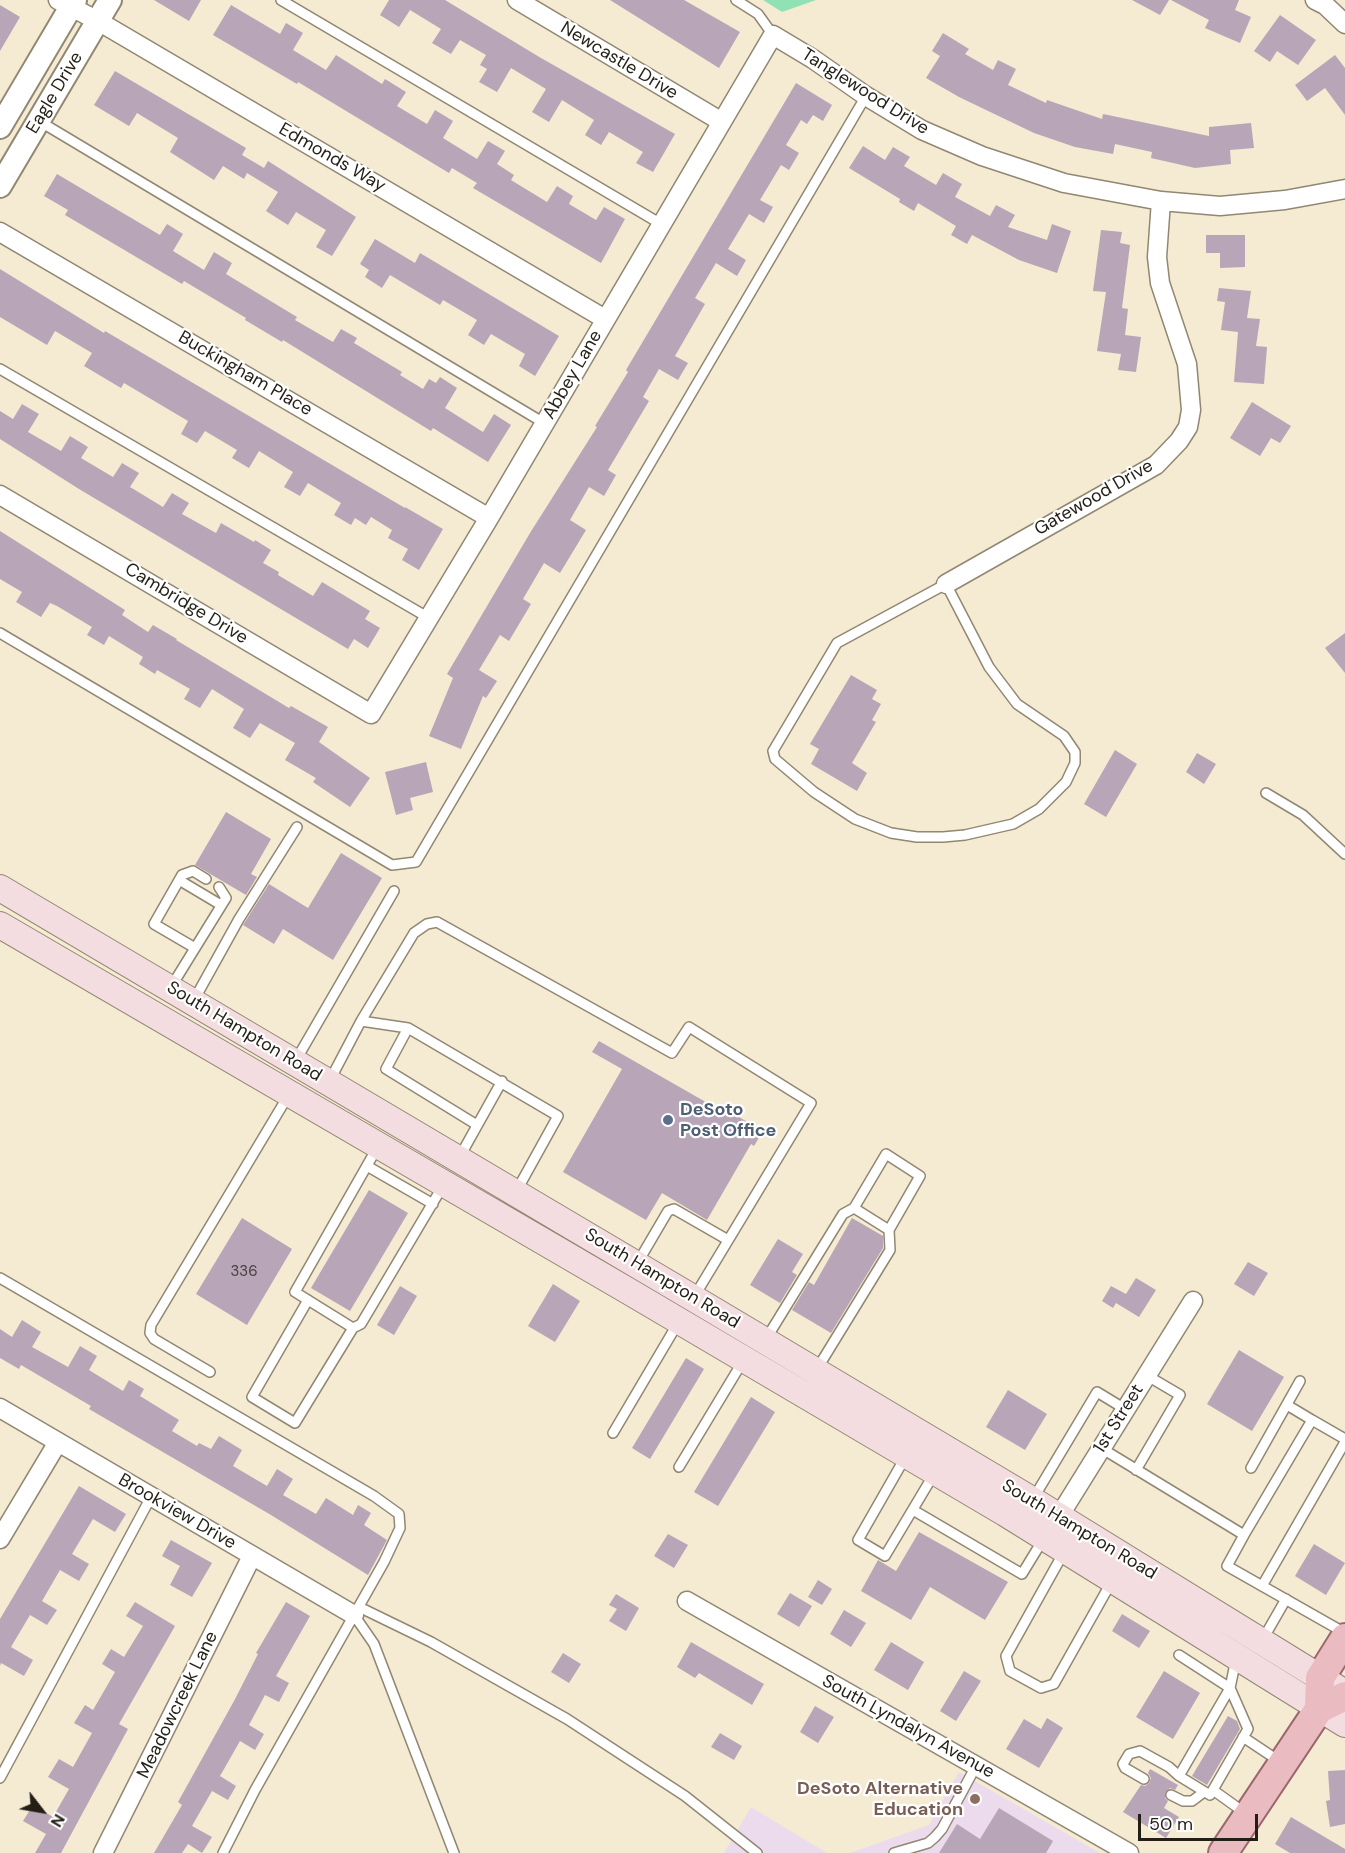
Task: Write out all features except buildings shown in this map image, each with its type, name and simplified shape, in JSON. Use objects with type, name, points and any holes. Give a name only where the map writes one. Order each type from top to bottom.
[{"type":"main road","name":"South Hampton Road","points":[[0,888],[1032,1500],[1057,1535],[1113,1580],[1345,1724]]},
{"type":"main road","points":[[5,928],[26,904]]},
{"type":"main road","name":"South Hampton Road","points":[[5,928],[313,1107],[373,1156],[438,1194],[680,1321],[935,1472],[1261,1642],[1345,1694]]},
{"type":"main road","points":[[313,1107],[328,1082]]},
{"type":"main road","points":[[438,1194],[458,1159]]},
{"type":"main road","points":[[680,1321],[693,1298]]},
{"type":"main road","points":[[803,1394],[816,1371]]},
{"type":"main road","points":[[1319,1708],[1320,1678],[1345,1638]]},
{"type":"main road","points":[[1223,1853],[1319,1708],[1345,1694]]},
{"type":"street","name":"Eagle Drive","points":[[0,186],[110,0]]},
{"type":"street","name":"Newcastle Drive","points":[[517,0],[722,122]]},
{"type":"street","points":[[1315,0],[1325,5],[1345,24]]},
{"type":"street","name":"Eagle Drive","points":[[0,127],[6,104],[68,2]]},
{"type":"street","name":"Edmonds Way","points":[[68,2],[605,319]]},
{"type":"street","name":"Abbey Lane","points":[[371,714],[489,518],[772,35]]},
{"type":"street","name":"Tanglewood Drive","points":[[772,35],[922,130],[982,156],[1064,183],[1161,201],[1220,206],[1285,200],[1345,189]]},
{"type":"street","name":"Gatewood Drive","points":[[946,584],[1156,465],[1179,441],[1188,427],[1191,410],[1186,364],[1160,284],[1157,258],[1161,201]]},
{"type":"street","name":"Buckingham Place","points":[[0,232],[489,518]]},
{"type":"street","name":"Cambridge Drive","points":[[0,495],[371,714]]},
{"type":"street","name":"1st Street","points":[[1057,1535],[1101,1448],[1193,1301]]},
{"type":"street","name":"Brookview Drive","points":[[0,1408],[252,1556],[357,1611]]},
{"type":"street","points":[[0,1539],[58,1442]]},
{"type":"street","name":"Meadowcreek Lane","points":[[103,1853],[252,1556]]},
{"type":"street","name":"South Lyndalyn Avenue","points":[[687,1601],[1129,1853]]},
{"type":"lane","points":[[281,0],[661,224]]},
{"type":"lane","points":[[736,0],[758,14],[772,35]]},
{"type":"lane","points":[[0,633],[392,865],[416,862],[866,96]]},
{"type":"lane","points":[[38,121],[544,423]]},
{"type":"lane","points":[[0,369],[429,618]]},
{"type":"lane","points":[[946,584],[989,667],[1017,704],[1064,736],[1075,752],[1075,763],[1066,782],[1039,809],[1013,824],[965,835],[943,837],[917,837],[891,833],[855,819],[814,792],[775,759],[773,751],[837,643],[946,584]]},
{"type":"lane","points":[[1266,793],[1303,815],[1345,854]]},
{"type":"lane","points":[[193,1002],[239,919],[297,827]]},
{"type":"lane","points":[[195,948],[154,924],[182,875],[193,871],[206,879]]},
{"type":"lane","points":[[179,880],[221,905]]},
{"type":"lane","points":[[170,988],[226,898],[219,887]]},
{"type":"lane","points":[[294,1062],[394,891]]},
{"type":"lane","points":[[328,1082],[361,1021],[414,933],[420,927],[437,922],[672,1053],[689,1027],[810,1103],[693,1298]]},
{"type":"lane","points":[[361,1021],[408,1029],[502,1081],[558,1116],[516,1192]]},
{"type":"lane","points":[[408,1029],[386,1069],[477,1125]]},
{"type":"lane","points":[[458,1159],[502,1081]]},
{"type":"lane","points":[[210,1372],[154,1339],[150,1333],[151,1325],[290,1094]]},
{"type":"lane","points":[[765,1341],[843,1214],[854,1208],[886,1154],[920,1176],[889,1230],[890,1250],[816,1371]]},
{"type":"lane","points":[[353,1328],[295,1292],[373,1156]]},
{"type":"lane","points":[[308,1300],[252,1397],[295,1423],[353,1328],[361,1324],[438,1194]]},
{"type":"lane","points":[[854,1208],[889,1230]]},
{"type":"lane","points":[[637,1264],[669,1211],[674,1209],[728,1240]]},
{"type":"lane","points":[[0,1278],[393,1508],[399,1514],[400,1528],[357,1611],[255,1790],[223,1853]]},
{"type":"lane","points":[[613,1433],[680,1321]]},
{"type":"lane","points":[[679,1467],[744,1359]]},
{"type":"lane","points":[[1136,1470],[1180,1395],[1146,1375]]},
{"type":"lane","points":[[1251,1468],[1300,1381]]},
{"type":"lane","points":[[1032,1500],[1097,1392],[1125,1409]]},
{"type":"lane","points":[[1262,1586],[1345,1441],[1287,1405]]},
{"type":"lane","points":[[1312,1420],[1227,1566],[1345,1633]]},
{"type":"lane","points":[[1101,1448],[1244,1535]]},
{"type":"lane","points":[[907,1455],[858,1540],[885,1556],[935,1472]]},
{"type":"lane","points":[[0,1778],[152,1497]]},
{"type":"lane","points":[[913,1510],[1023,1574],[1057,1535]]},
{"type":"lane","points":[[1057,1535],[1006,1656],[1010,1671],[1041,1688],[1054,1684],[1113,1580]]},
{"type":"lane","points":[[1261,1642],[1286,1599]]},
{"type":"lane","points":[[357,1611],[374,1644],[454,1853]]},
{"type":"lane","points":[[357,1611],[431,1642],[567,1719],[685,1796],[757,1853]]},
{"type":"lane","points":[[1172,1796],[1182,1801],[1192,1801],[1209,1791],[1226,1760],[1248,1729],[1230,1688],[1179,1654]]},
{"type":"lane","points":[[1179,1776],[1230,1688],[1237,1657]]},
{"type":"lane","points":[[1208,1725],[1218,1731]]},
{"type":"lane","points":[[1239,1741],[1282,1764]]},
{"type":"lane","points":[[1198,1743],[1208,1748]]},
{"type":"lane","points":[[1144,1779],[1125,1768],[1123,1764],[1129,1754],[1140,1751],[1249,1816]]},
{"type":"lane","points":[[1189,1759],[1198,1765]]},
{"type":"lane","points":[[894,1853],[935,1837],[942,1829],[976,1766]]},
{"type":"shaded area","name":"DeSoto Alternative Education","points":[[959,1772],[1100,1853],[850,1853],[929,1825]]},
{"type":"shaded area","name":"DeSoto Alternative Education","points":[[751,1807],[827,1853],[724,1853]]},
{"type":"green space","points":[[763,0],[816,0],[782,12]]},
{"type":"place","name":"DeSoto Post Office","points":[[668,1120]]},
{"type":"place","name":"DeSoto Alternative Education","points":[[975,1799]]}]
